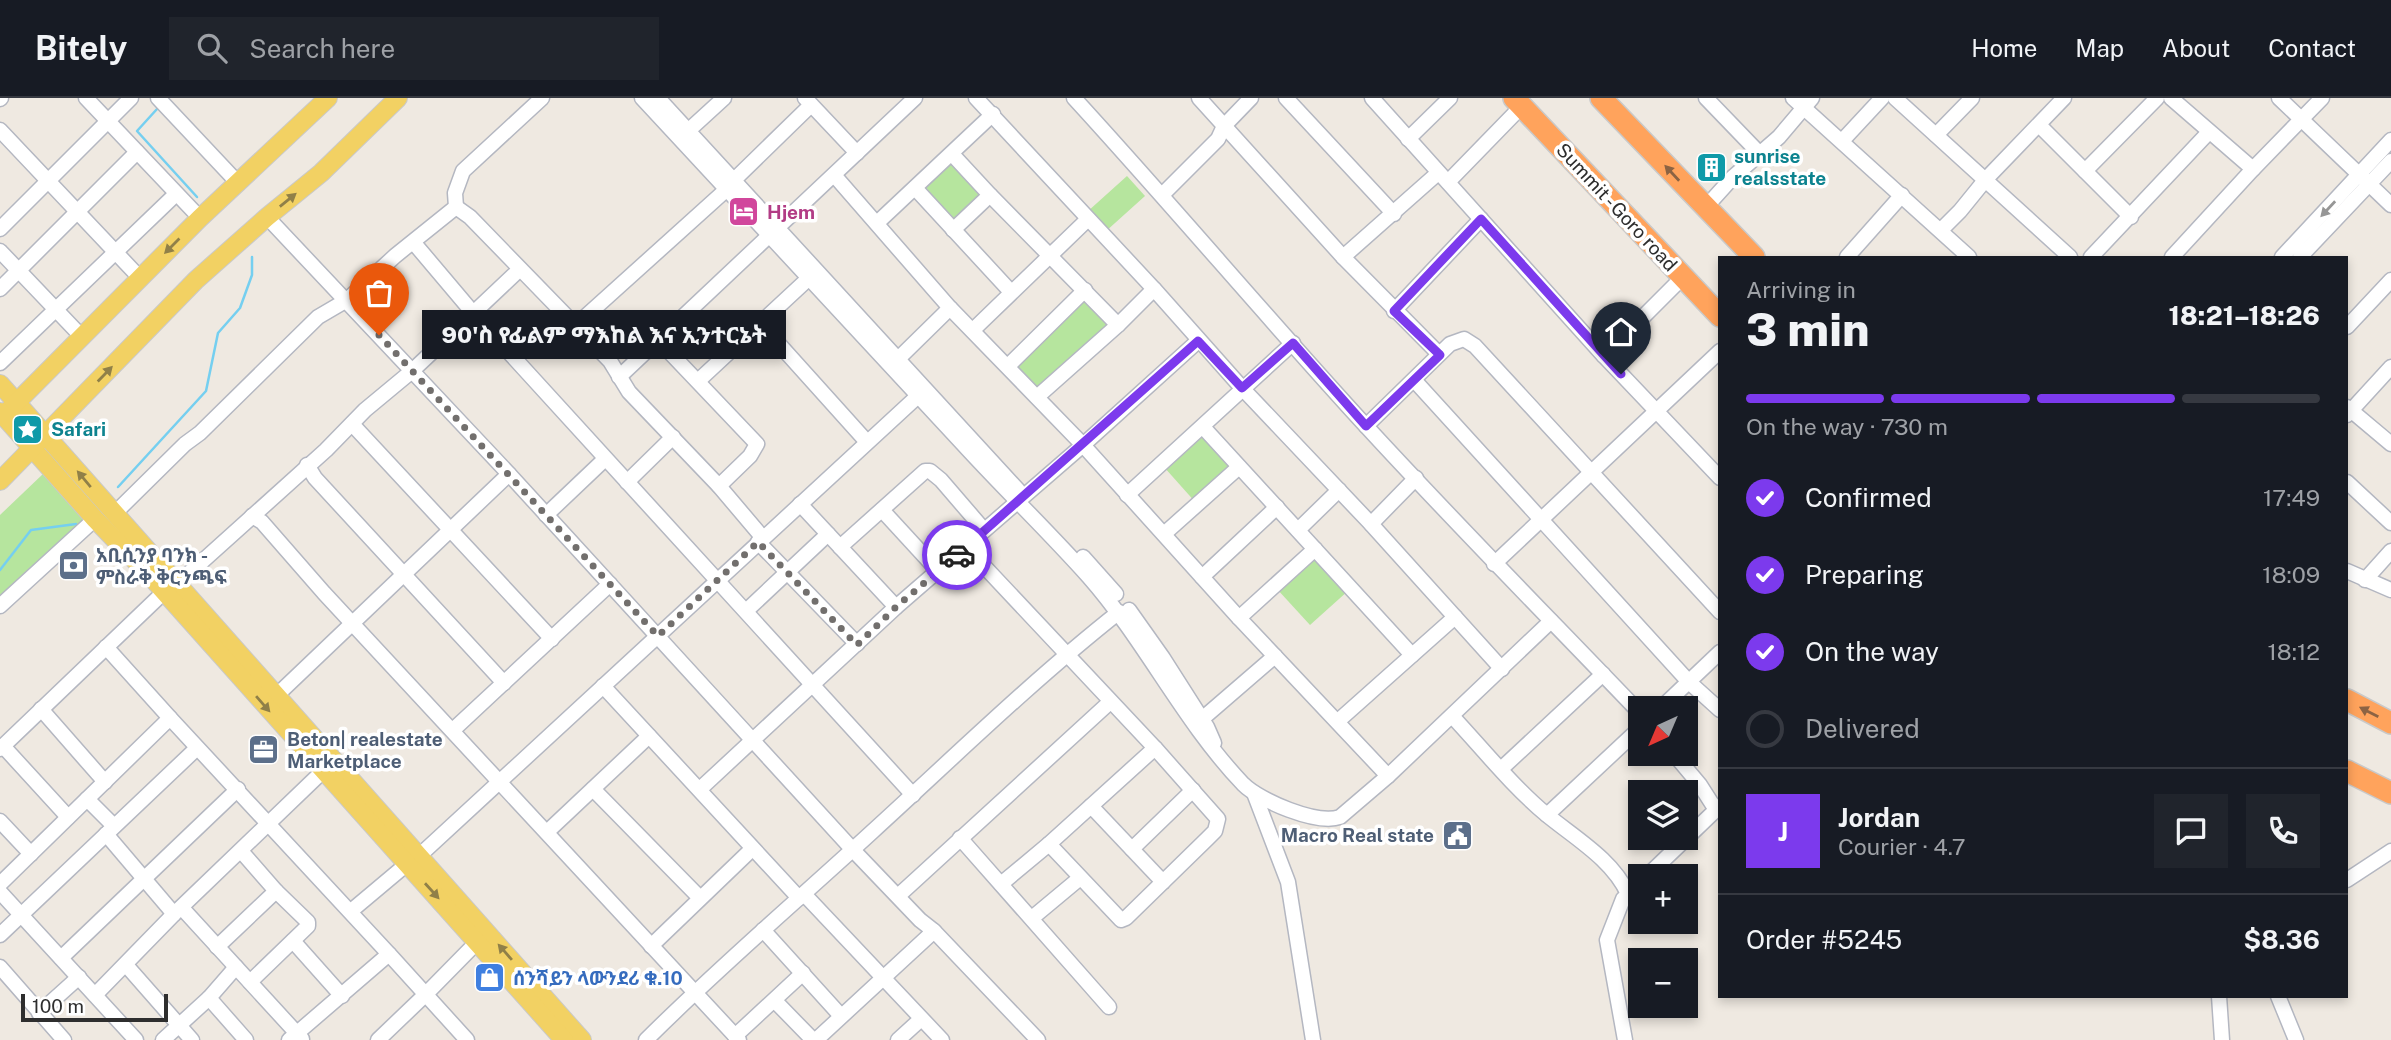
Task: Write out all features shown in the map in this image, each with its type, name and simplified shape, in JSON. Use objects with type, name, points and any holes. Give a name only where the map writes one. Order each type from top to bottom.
[{"type":"highway","points":[[1601,98],[1753,256]]},
{"type":"highway","name":"Summit - Goro road","points":[[1518,102],[1718,314]]},
{"type":"highway","points":[[2348,701],[2391,723]]},
{"type":"highway","points":[[2348,772],[2391,793]]},
{"type":"main road","points":[[5,412],[200,218],[328,98]]},
{"type":"main road","points":[[0,481],[196,280],[321,173],[398,98]]},
{"type":"main road","points":[[0,384],[5,412],[33,449],[95,519],[276,696],[413,860],[582,1040]]},
{"type":"main road","points":[[5,412],[47,435],[114,514],[164,585],[323,771],[413,860]]},
{"type":"main road","points":[[482,936],[564,1040]]},
{"type":"street","points":[[86,98],[200,218]]},
{"type":"street","points":[[0,229],[131,98]]},
{"type":"street","points":[[158,98],[237,183]]},
{"type":"street","points":[[456,207],[455,193],[463,171],[542,98]]},
{"type":"street","points":[[642,98],[899,358],[1119,612],[1197,731],[1254,793],[1308,816],[1331,820],[1340,817],[1388,776],[1550,621]]},
{"type":"street","points":[[689,130],[724,98]]},
{"type":"street","points":[[619,377],[915,98]]},
{"type":"street","points":[[976,98],[1502,669]]},
{"type":"street","points":[[1074,98],[1366,426],[1494,564],[1628,700]]},
{"type":"street","points":[[1199,98],[1343,257],[1440,355]]},
{"type":"street","points":[[1163,195],[1218,139],[1224,126],[1251,98]]},
{"type":"street","points":[[1286,98],[1394,214]]},
{"type":"street","points":[[1372,98],[1604,356],[1718,476]]},
{"type":"street","points":[[1408,139],[1450,98]]},
{"type":"street","points":[[1706,98],[1760,154]]},
{"type":"street","points":[[1842,141],[1882,98]]},
{"type":"street","points":[[1895,98],[2069,256]]},
{"type":"street","points":[[1936,135],[1972,98]]},
{"type":"street","points":[[1941,230],[2064,98]]},
{"type":"street","points":[[2085,171],[2157,98]]},
{"type":"street","points":[[2171,98],[2253,169]]},
{"type":"street","points":[[2279,98],[2303,118],[2391,205]]},
{"type":"street","points":[[2173,256],[2322,98]]},
{"type":"street","points":[[664,100],[730,185]]},
{"type":"street","points":[[575,326],[730,185],[808,101],[857,153]]},
{"type":"street","points":[[1705,208],[1733,177],[1779,137],[1803,101],[1842,141],[1968,256]]},
{"type":"street","points":[[1343,257],[1394,214],[1443,178],[1518,102]]},
{"type":"street","points":[[877,223],[993,114]]},
{"type":"street","points":[[2039,125],[2131,217]]},
{"type":"street","points":[[0,130],[140,278]]},
{"type":"street","points":[[2092,256],[2209,132]]},
{"type":"street","points":[[2301,256],[2365,179],[2391,140]]},
{"type":"street","points":[[0,289],[137,152]]},
{"type":"street","points":[[952,154],[1118,325]]},
{"type":"street","points":[[2283,256],[2365,179],[2391,161]]},
{"type":"street","points":[[834,175],[950,308],[1083,445],[1239,618],[1388,776]]},
{"type":"street","points":[[915,188],[1011,292]]},
{"type":"street","points":[[0,363],[176,194]]},
{"type":"street","points":[[953,230],[990,195]]},
{"type":"street","points":[[1852,255],[1902,195]]},
{"type":"street","points":[[114,514],[318,317],[346,300],[456,207]]},
{"type":"street","points":[[456,207],[470,217],[616,367],[629,392],[719,486],[787,572],[857,645]]},
{"type":"street","points":[[267,217],[509,474],[853,850],[1038,1040]]},
{"type":"street","points":[[973,330],[1088,219]]},
{"type":"street","points":[[1394,311],[1481,219]]},
{"type":"street","points":[[774,231],[809,278],[919,395],[1020,499],[1097,571],[1125,604],[1163,658],[1202,719],[1217,751]]},
{"type":"street","points":[[414,243],[605,459],[913,795]]},
{"type":"street","points":[[0,251],[82,337]]},
{"type":"street","points":[[68,817],[2,747],[106,647],[164,585],[252,516],[520,269]]},
{"type":"street","points":[[1604,356],[1683,277]]},
{"type":"street","points":[[698,381],[809,278]]},
{"type":"street","points":[[2348,326],[2391,280]]},
{"type":"street","points":[[1037,397],[1154,289]]},
{"type":"street","points":[[1008,366],[1084,290]]},
{"type":"street","points":[[899,358],[950,308]]},
{"type":"street","points":[[759,323],[867,442]]},
{"type":"street","points":[[1366,426],[1450,344],[1464,339],[1475,346],[1718,610]]},
{"type":"street","points":[[658,340],[757,444],[750,456],[719,486]]},
{"type":"street","points":[[700,789],[896,607],[939,572],[1198,341]]},
{"type":"street","points":[[1127,495],[1293,343]]},
{"type":"street","points":[[1494,564],[1718,353]]},
{"type":"street","points":[[2391,367],[2348,411],[2391,444]]},
{"type":"street","points":[[1415,381],[1689,682],[1718,708]]},
{"type":"street","points":[[351,911],[501,782],[919,395]]},
{"type":"street","points":[[352,424],[552,639]]},
{"type":"street","points":[[1203,427],[1412,655]]},
{"type":"street","points":[[627,482],[673,437]]},
{"type":"street","points":[[546,515],[605,459]]},
{"type":"street","points":[[307,464],[315,478],[504,682]]},
{"type":"street","points":[[1164,534],[1240,467]]},
{"type":"street","points":[[840,547],[925,471],[930,471],[941,480],[984,530]]},
{"type":"street","points":[[276,696],[509,474]]},
{"type":"street","points":[[1371,524],[1416,478]]},
{"type":"street","points":[[1298,530],[1339,490]]},
{"type":"street","points":[[2349,490],[2391,523]]},
{"type":"street","points":[[800,503],[896,607]]},
{"type":"street","points":[[1202,577],[1277,507]]},
{"type":"street","points":[[882,510],[939,572]]},
{"type":"street","points":[[252,516],[262,522],[737,1038],[803,973]]},
{"type":"street","points":[[0,606],[95,519]]},
{"type":"street","points":[[747,611],[828,534]]},
{"type":"street","points":[[966,547],[1216,814],[1217,826],[1208,839],[1121,920],[1049,844]]},
{"type":"street","points":[[1239,618],[1315,549]]},
{"type":"street","points":[[2365,580],[2391,551]]},
{"type":"street","points":[[2348,574],[2391,590]]},
{"type":"street","points":[[453,730],[610,584]]},
{"type":"street","points":[[646,1040],[694,992],[853,850],[1065,654],[1119,612]]},
{"type":"street","points":[[1338,721],[1455,617]]},
{"type":"street","points":[[106,647],[467,1040]]},
{"type":"street","points":[[1674,696],[1718,654]]},
{"type":"street","points":[[1202,719],[1275,656]]},
{"type":"street","points":[[1501,769],[1603,674]]},
{"type":"street","points":[[603,686],[700,789],[752,849],[802,896],[942,1040]]},
{"type":"street","points":[[898,896],[1110,702]]},
{"type":"street","points":[[41,709],[105,782]]},
{"type":"street","points":[[1452,716],[1547,815],[1623,882],[1628,894],[1623,899],[1607,940],[1625,1040]]},
{"type":"street","points":[[0,884],[170,718]]},
{"type":"street","points":[[547,832],[649,736]]},
{"type":"street","points":[[1547,815],[1628,739]]},
{"type":"street","points":[[0,935],[197,748]]},
{"type":"street","points":[[1001,884],[1154,748]]},
{"type":"street","points":[[1660,864],[1718,808],[1684,766]]},
{"type":"street","points":[[95,995],[267,823],[323,771]]},
{"type":"street","points":[[61,958],[238,789]]},
{"type":"street","points":[[593,789],[700,898]]},
{"type":"street","points":[[1132,849],[1193,790]]},
{"type":"street","points":[[1254,793],[1288,882],[1313,1040]]},
{"type":"street","points":[[87,799],[144,878],[217,947],[296,1038],[389,954]]},
{"type":"street","points":[[1091,806],[1163,882]]},
{"type":"street","points":[[0,821],[31,854]]},
{"type":"street","points":[[960,838],[1109,1007]]},
{"type":"street","points":[[651,946],[752,849]]},
{"type":"street","points":[[241,850],[308,926],[250,982]]},
{"type":"street","points":[[2348,879],[2391,851]]},
{"type":"street","points":[[1032,918],[1080,878]]},
{"type":"street","points":[[217,947],[276,891]]},
{"type":"street","points":[[0,892],[136,1040]]},
{"type":"street","points":[[763,930],[841,1016]]},
{"type":"street","points":[[775,1000],[815,1040],[934,931]]},
{"type":"street","points":[[378,1040],[482,936]]},
{"type":"street","points":[[293,941],[342,996]]},
{"type":"street","points":[[127,965],[192,1040]]},
{"type":"street","points":[[0,967],[64,1040]]},
{"type":"street","points":[[163,1040],[209,998],[236,967]]},
{"type":"street","points":[[39,1013],[79,977]]},
{"type":"street","points":[[209,998],[246,1040]]},
{"type":"street","points":[[2219,998],[2222,1040]]},
{"type":"street","points":[[2278,998],[2296,1040]]},
{"type":"street","points":[[898,1040],[921,1019]]},
{"type":"green space","points":[[949,159],[984,197],[952,226],[917,189]]},
{"type":"green space","points":[[1127,176],[1145,196],[1105,232],[1087,212]]},
{"type":"green space","points":[[1084,297],[1111,327],[1039,392],[1012,364]]},
{"type":"green space","points":[[1204,432],[1236,468],[1197,504],[1164,467]]},
{"type":"green space","points":[[44,473],[88,520],[0,603],[0,515]]},
{"type":"green space","points":[[1317,554],[1349,590],[1310,625],[1277,589]]},
{"type":"waterway","points":[[157,109],[137,131],[197,197]]},
{"type":"waterway","points":[[118,487],[206,391],[218,333],[240,308],[252,275],[252,257]]},
{"type":"waterway","points":[[0,570],[31,530],[76,524]]},
{"type":"way so far","points":[[379,335],[658,636],[758,542],[857,645],[896,607],[957,555]]},
{"type":"place","name":"sunrise realsstate","points":[[1711,167]]},
{"type":"place","name":"Hjem","points":[[744,212]]},
{"type":"place","name":"90'ስ የፊልም ማእከል እና ኢንተርኔት","points":[[379,335]]},
{"type":"place","name":"Safari","points":[[28,429]]},
{"type":"place","name":"አቢሲንያ ባንክ - ምስራቅ ቅርንጫፍ","points":[[73,566]]},
{"type":"place","name":"Beton| realestate Marketplace","points":[[264,750]]},
{"type":"place","name":"Macro Real state","points":[[1457,835]]},
{"type":"place","name":"ሰንሻይን ላውንደሪ ቁ.10","points":[[490,978]]},
{"type":"route","points":[[957,555],[1198,341],[1242,388],[1293,343],[1366,426],[1440,355],[1394,311],[1481,219],[1621,374]]}]
